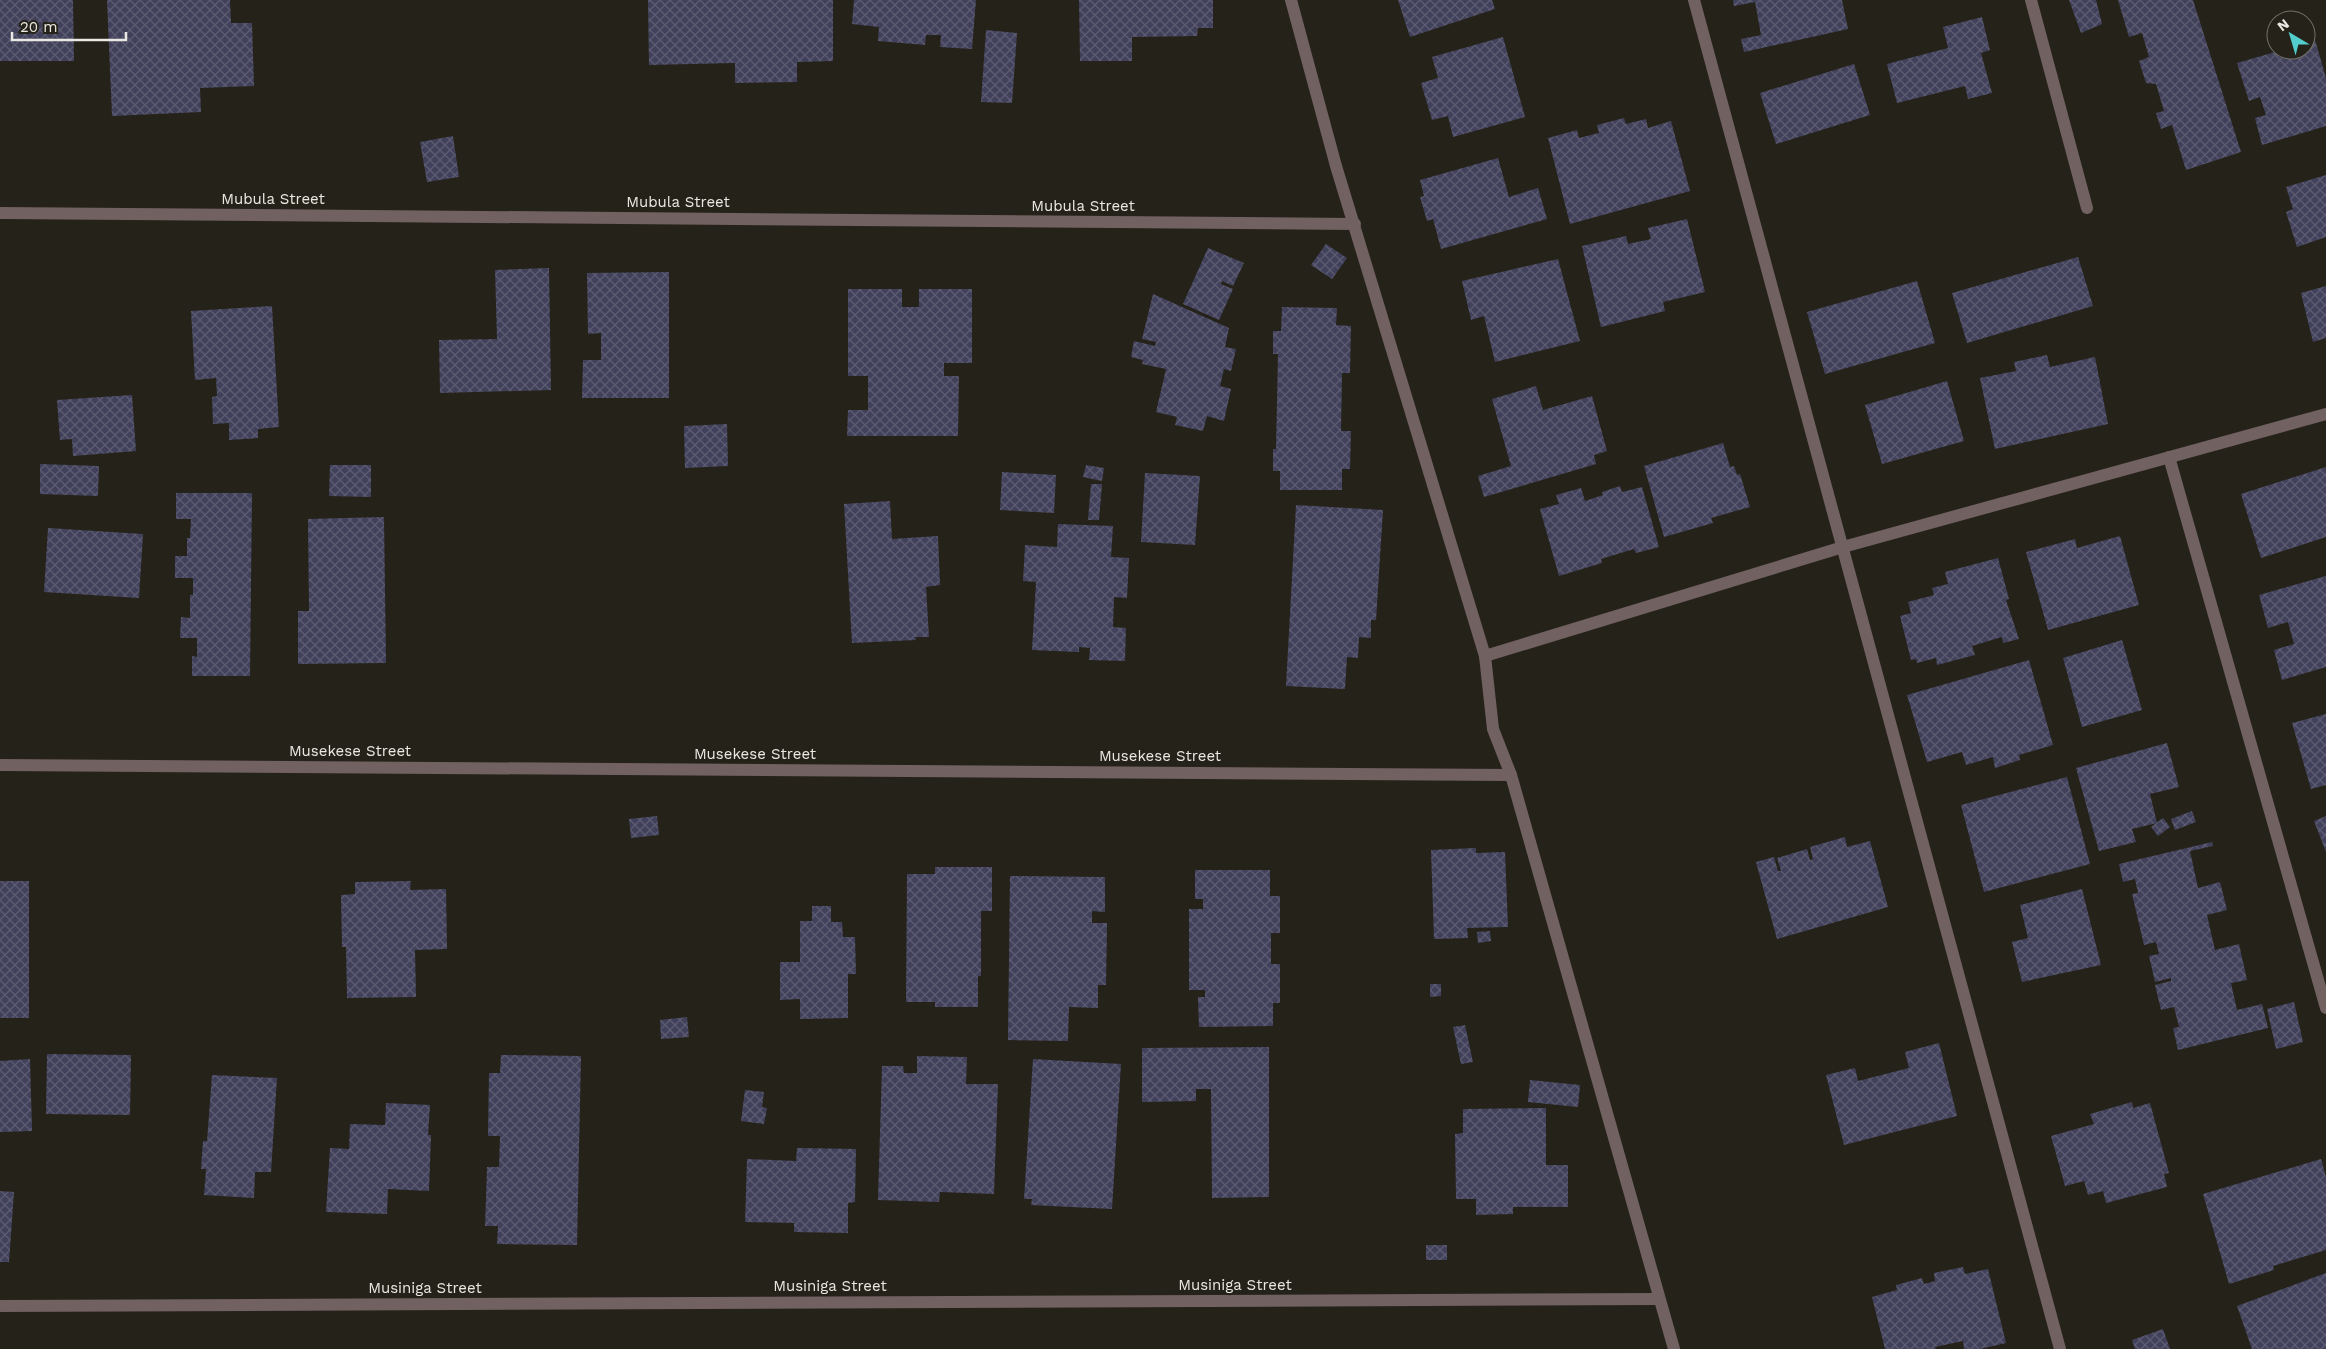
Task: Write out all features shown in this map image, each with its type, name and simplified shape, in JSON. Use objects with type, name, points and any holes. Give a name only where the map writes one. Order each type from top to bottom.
[{"type":"street","points":[[1291,0],[1336,166],[1485,656],[1493,729],[1511,775],[1674,1349]]},
{"type":"street","points":[[1694,0],[2060,1349]]},
{"type":"street","points":[[2032,0],[2087,208]]},
{"type":"street","name":"Mubula Street","points":[[0,213],[1355,224]]},
{"type":"street","points":[[1485,656],[1843,547],[2326,414]]},
{"type":"street","points":[[2169,457],[2326,1008]]},
{"type":"street","name":"Musekese Street","points":[[0,765],[1511,775]]},
{"type":"street","name":"Musiniga Street","points":[[0,1306],[1660,1299]]},
{"type":"building","points":[[0,0],[73,0],[74,61],[0,61]]},
{"type":"building","points":[[107,0],[230,0],[231,23],[252,23],[254,86],[200,88],[201,112],[112,116]]},
{"type":"building","points":[[648,0],[833,0],[833,61],[797,62],[797,82],[735,83],[735,63],[649,65]]},
{"type":"building","points":[[854,0],[976,0],[972,49],[940,47],[941,35],[926,35],[925,45],[878,41],[879,27],[852,24]]},
{"type":"building","points":[[1079,0],[1213,0],[1213,28],[1198,28],[1197,36],[1132,37],[1132,61],[1080,61]]},
{"type":"building","points":[[1398,0],[1492,0],[1495,9],[1410,37]]},
{"type":"building","points":[[1733,0],[1842,0],[1848,29],[1744,52],[1741,39],[1761,35],[1755,2],[1734,6]]},
{"type":"building","points":[[2069,0],[2096,0],[2102,24],[2081,33]]},
{"type":"building","points":[[2118,0],[2193,0],[2241,152],[2186,170],[2172,125],[2161,129],[2156,113],[2164,111],[2156,84],[2146,83],[2139,61],[2149,57],[2142,33],[2129,37]]},
{"type":"building","points":[[1982,17],[1990,50],[1981,53],[1992,93],[1968,99],[1965,86],[1897,103],[1887,64],[1948,48],[1943,27]]},
{"type":"building","points":[[986,30],[1017,33],[1012,103],[981,102]]},
{"type":"building","points":[[1503,37],[1525,117],[1453,137],[1448,116],[1432,120],[1421,83],[1438,78],[1432,57]]},
{"type":"building","points":[[2316,43],[2326,78],[2326,126],[2262,145],[2255,118],[2266,115],[2260,97],[2249,101],[2237,63],[2266,55],[2266,60],[2316,60]]},
{"type":"building","points":[[1854,64],[1870,115],[1776,144],[1760,93]]},
{"type":"building","points":[[1624,118],[1626,124],[1646,119],[1648,128],[1671,121],[1690,191],[1570,224],[1548,138],[1577,130],[1579,138],[1599,133],[1597,125]]},
{"type":"building","points":[[453,136],[459,177],[427,182],[420,142]]},
{"type":"building","points":[[1498,158],[1509,197],[1538,188],[1547,219],[1441,249],[1433,219],[1427,221],[1420,197],[1424,196],[1420,180]]},
{"type":"building","points":[[2326,175],[2326,237],[2297,247],[2286,212],[2293,209],[2286,187]]},
{"type":"building","points":[[1687,219],[1705,292],[1663,302],[1665,311],[1601,327],[1582,246],[1626,236],[1628,244],[1651,239],[1648,228]]},
{"type":"building","points":[[1326,244],[1347,258],[1332,279],[1311,265]]},
{"type":"building","points":[[1208,248],[1244,263],[1233,286],[1222,281],[1221,284],[1233,289],[1219,320],[1183,304]]},
{"type":"building","points":[[2078,257],[2093,306],[1967,343],[1952,293]]},
{"type":"building","points":[[1558,259],[1580,341],[1495,362],[1484,316],[1471,320],[1462,281]]},
{"type":"building","points":[[549,268],[551,390],[440,393],[439,340],[497,339],[495,270]]},
{"type":"building","points":[[669,272],[669,398],[582,398],[583,360],[601,360],[601,333],[588,334],[587,273]]},
{"type":"building","points":[[1917,281],[1935,343],[1825,374],[1807,312]]},
{"type":"building","points":[[2326,286],[2326,338],[2313,342],[2301,293]]},
{"type":"building","points":[[848,289],[902,289],[902,307],[919,307],[919,289],[972,289],[972,363],[944,363],[944,376],[959,376],[958,436],[847,436],[848,410],[868,410],[868,376],[848,376]]},
{"type":"building","points":[[1153,294],[1229,328],[1225,347],[1236,349],[1231,371],[1224,369],[1220,386],[1231,389],[1224,421],[1207,416],[1203,431],[1175,425],[1177,417],[1156,412],[1166,369],[1142,364],[1143,360],[1131,357],[1134,341],[1155,346],[1156,342],[1142,339]]},
{"type":"building","points":[[272,306],[279,427],[258,429],[258,438],[229,440],[229,423],[213,424],[212,397],[217,396],[216,378],[195,380],[191,311]]},
{"type":"building","points":[[1282,307],[1337,308],[1336,325],[1351,326],[1350,373],[1342,373],[1341,431],[1351,431],[1350,469],[1342,469],[1342,490],[1280,490],[1280,471],[1273,471],[1273,449],[1276,449],[1278,354],[1273,354],[1273,331],[1281,331]]},
{"type":"building","points":[[2047,355],[2050,367],[2095,357],[2108,424],[1995,449],[1980,378],[2016,371],[2014,362]]},
{"type":"building","points":[[1947,381],[1964,441],[1882,464],[1865,405]]},
{"type":"building","points":[[1536,386],[1543,410],[1592,396],[1607,451],[1594,455],[1596,464],[1484,497],[1478,476],[1511,466],[1492,399]]},
{"type":"building","points":[[132,395],[136,451],[73,456],[72,439],[60,440],[57,400]]},
{"type":"building","points":[[727,424],[728,466],[685,468],[684,426]]},
{"type":"building","points":[[1723,443],[1730,467],[1734,466],[1737,475],[1740,474],[1750,507],[1711,518],[1713,523],[1664,537],[1644,466]]},
{"type":"building","points":[[40,464],[99,466],[98,496],[40,494]]},
{"type":"building","points":[[330,465],[371,465],[371,497],[329,496]]},
{"type":"building","points":[[1086,465],[1104,468],[1102,481],[1083,477]]},
{"type":"building","points":[[2326,467],[2326,537],[2261,558],[2241,494]]},
{"type":"building","points":[[1002,472],[1056,475],[1054,513],[1000,510]]},
{"type":"building","points":[[1145,473],[1200,476],[1195,545],[1141,542]]},
{"type":"building","points":[[1091,484],[1102,484],[1099,520],[1088,520]]},
{"type":"building","points":[[1620,486],[1622,492],[1642,487],[1659,547],[1636,553],[1634,549],[1601,559],[1602,563],[1559,576],[1540,509],[1559,504],[1556,495],[1581,488],[1585,501],[1603,495],[1602,492]]},
{"type":"building","points":[[176,493],[252,493],[250,676],[192,676],[192,656],[197,657],[197,638],[180,638],[181,617],[190,618],[190,595],[193,595],[193,578],[175,578],[175,556],[187,556],[187,538],[190,538],[191,519],[176,519]]},
{"type":"building","points":[[890,501],[892,539],[938,536],[940,585],[926,587],[929,637],[915,637],[916,640],[852,643],[844,504]]},
{"type":"building","points":[[1296,505],[1383,510],[1376,620],[1371,620],[1371,638],[1359,637],[1358,658],[1347,657],[1345,689],[1286,686]]},
{"type":"building","points":[[384,517],[386,663],[298,664],[298,611],[309,611],[308,519]]},
{"type":"building","points":[[1058,524],[1113,526],[1111,557],[1129,558],[1127,598],[1114,597],[1113,627],[1126,628],[1125,661],[1089,660],[1090,648],[1079,647],[1079,652],[1032,650],[1036,582],[1023,581],[1025,545],[1057,547]]},
{"type":"building","points":[[48,528],[143,534],[139,598],[44,592]]},
{"type":"building","points":[[2120,536],[2139,605],[2048,630],[2026,552],[2075,539],[2077,548]]},
{"type":"building","points":[[1998,558],[2009,599],[2006,600],[2019,639],[2003,643],[2002,637],[1972,646],[1975,655],[1937,665],[1936,658],[1917,663],[1916,659],[1911,660],[1900,616],[1911,613],[1908,602],[1934,595],[1932,588],[1948,584],[1945,572]]},
{"type":"building","points":[[2326,576],[2326,667],[2282,680],[2274,650],[2294,644],[2288,622],[2268,628],[2259,595]]},
{"type":"building","points":[[2122,640],[2142,710],[2082,727],[2063,658]]},
{"type":"building","points":[[2029,660],[2053,745],[2019,755],[2020,760],[1995,768],[1993,757],[1966,765],[1962,752],[1927,762],[1907,695]]},
{"type":"building","points":[[2326,714],[2326,785],[2311,789],[2292,723]]},
{"type":"building","points":[[2167,743],[2179,787],[2150,794],[2157,823],[2132,829],[2136,842],[2099,851],[2076,768]]},
{"type":"building","points":[[2067,777],[2090,864],[1984,892],[1961,805]]},
{"type":"building","points":[[2192,811],[2196,822],[2175,830],[2171,819]]},
{"type":"building","points":[[657,816],[659,835],[631,838],[629,819]]},
{"type":"building","points":[[2326,816],[2326,852],[2314,821]]},
{"type":"building","points":[[2163,818],[2170,827],[2158,836],[2151,827]]},
{"type":"building","points":[[1845,837],[1847,847],[1870,841],[1888,907],[1777,939],[1756,862],[1774,857],[1778,871],[1781,871],[1777,858],[1807,849],[1810,860],[1813,859],[1810,847]]},
{"type":"building","points":[[2212,842],[2213,846],[2190,851],[2198,888],[2220,882],[2227,910],[2207,915],[2215,950],[2239,944],[2247,980],[2231,983],[2237,1010],[2262,1004],[2268,1028],[2178,1050],[2173,1028],[2179,1027],[2174,1007],[2161,1010],[2155,985],[2171,981],[2171,978],[2155,982],[2149,956],[2159,954],[2156,942],[2144,945],[2132,894],[2138,893],[2135,879],[2123,882],[2119,864]]},
{"type":"building","points":[[1476,848],[1476,853],[1505,852],[1508,927],[1467,928],[1468,938],[1434,939],[1431,850]]},
{"type":"building","points":[[935,867],[992,867],[992,911],[981,911],[981,976],[978,976],[978,1007],[935,1007],[935,1002],[906,1002],[907,874],[935,874]]},
{"type":"building","points":[[1195,870],[1270,870],[1270,896],[1280,896],[1280,933],[1271,933],[1271,964],[1280,964],[1280,1003],[1273,1003],[1273,1026],[1199,1027],[1198,997],[1205,997],[1205,990],[1189,990],[1189,909],[1203,909],[1203,899],[1195,899]]},
{"type":"building","points":[[1010,876],[1105,877],[1105,912],[1092,911],[1092,923],[1107,923],[1106,985],[1098,985],[1098,1008],[1069,1007],[1068,1041],[1008,1040]]},
{"type":"building","points":[[0,881],[29,881],[29,1018],[0,1018]]},
{"type":"building","points":[[411,881],[410,890],[446,889],[447,949],[415,950],[416,997],[347,998],[346,947],[342,947],[341,895],[355,894],[355,882]]},
{"type":"building","points":[[2082,889],[2101,965],[2022,982],[2012,942],[2028,938],[2020,905]]},
{"type":"building","points":[[812,906],[831,906],[831,922],[842,922],[843,937],[855,937],[856,974],[848,974],[848,1018],[800,1019],[800,999],[780,1000],[780,962],[800,962],[800,921],[812,921]]},
{"type":"building","points":[[1490,931],[1491,941],[1478,943],[1477,932]]},
{"type":"building","points":[[1430,984],[1441,984],[1441,996],[1430,997]]},
{"type":"building","points":[[2294,1002],[2303,1042],[2276,1049],[2267,1009]]},
{"type":"building","points":[[687,1017],[689,1037],[661,1039],[660,1020]]},
{"type":"building","points":[[1465,1025],[1473,1062],[1461,1064],[1453,1027]]},
{"type":"building","points":[[1939,1043],[1957,1116],[1844,1145],[1826,1075],[1855,1068],[1858,1081],[1909,1068],[1905,1052]]},
{"type":"building","points":[[1269,1047],[1269,1197],[1212,1198],[1211,1089],[1196,1089],[1196,1101],[1142,1102],[1142,1048]]},
{"type":"building","points":[[47,1054],[131,1055],[130,1115],[46,1114]]},
{"type":"building","points":[[501,1055],[581,1056],[577,1245],[497,1244],[498,1226],[485,1226],[487,1167],[499,1167],[500,1136],[488,1136],[489,1073],[500,1073]]},
{"type":"building","points":[[917,1056],[967,1057],[966,1084],[998,1084],[994,1194],[940,1192],[939,1202],[878,1200],[882,1066],[903,1066],[904,1073],[917,1073]]},
{"type":"building","points":[[30,1059],[32,1131],[0,1132],[0,1061]]},
{"type":"building","points":[[1033,1059],[1121,1064],[1112,1209],[1031,1205],[1032,1199],[1024,1199]]},
{"type":"building","points":[[212,1075],[277,1078],[271,1172],[255,1172],[254,1198],[204,1195],[206,1169],[201,1169],[203,1141],[207,1141]]},
{"type":"building","points":[[1530,1080],[1580,1085],[1578,1107],[1528,1102]]},
{"type":"building","points":[[745,1090],[764,1092],[762,1107],[767,1108],[764,1124],[741,1121]]},
{"type":"building","points":[[2132,1102],[2133,1108],[2150,1103],[2169,1173],[2164,1174],[2167,1187],[2106,1203],[2103,1191],[2088,1195],[2084,1181],[2065,1186],[2051,1136],[2094,1124],[2090,1114]]},
{"type":"building","points":[[386,1103],[430,1105],[428,1135],[431,1135],[429,1191],[388,1189],[387,1214],[326,1212],[330,1148],[349,1149],[350,1124],[385,1125]]},
{"type":"building","points":[[1546,1108],[1546,1165],[1568,1165],[1568,1207],[1513,1207],[1513,1214],[1476,1215],[1476,1199],[1456,1199],[1455,1134],[1463,1133],[1463,1109]]},
{"type":"building","points":[[797,1148],[856,1149],[855,1202],[848,1203],[848,1233],[794,1232],[794,1223],[745,1222],[747,1159],[796,1161]]},
{"type":"building","points":[[2321,1159],[2326,1177],[2326,1250],[2273,1266],[2274,1270],[2229,1284],[2203,1194]]},
{"type":"building","points":[[0,1191],[14,1192],[9,1262],[0,1262]]},
{"type":"building","points":[[1426,1245],[1447,1245],[1447,1260],[1426,1260]]},
{"type":"building","points":[[1963,1267],[1965,1274],[1988,1269],[2006,1343],[1980,1349],[1964,1349],[1963,1341],[1935,1347],[1936,1349],[1885,1349],[1872,1297],[1897,1290],[1896,1285],[1922,1278],[1924,1284],[1935,1281],[1934,1273]]},
{"type":"building","points":[[2326,1273],[2326,1349],[2252,1349],[2237,1306]]},
{"type":"building","points":[[2163,1329],[2170,1349],[2135,1349],[2132,1340]]}]
